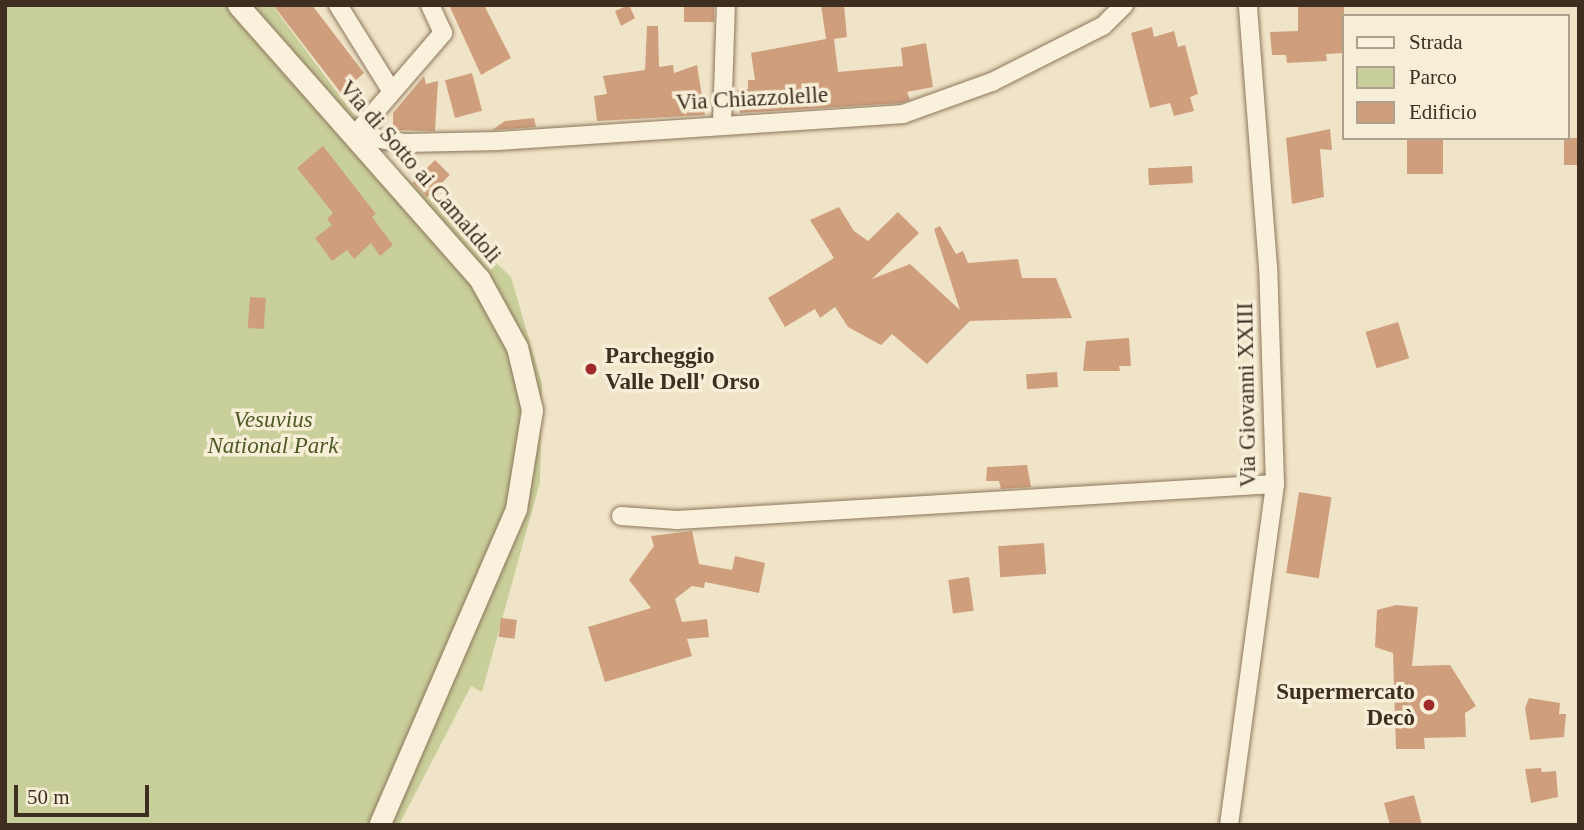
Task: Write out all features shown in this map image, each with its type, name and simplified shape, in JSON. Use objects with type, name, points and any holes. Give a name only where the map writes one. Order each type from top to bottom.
[{"type":"street","name":"Via di Sotto ai Camaldoli","points":[[238,5],[479,278],[517,347],[532,410],[516,509],[379,825]]},
{"type":"street","points":[[338,5],[391,90]]},
{"type":"street","points":[[355,135],[391,90],[443,33],[430,5]]},
{"type":"street","points":[[722,123],[726,5]]},
{"type":"street","name":"Via Chiazzolelle","points":[[355,135],[405,143],[499,141],[722,123],[756,127],[904,114],[992,82],[1103,26],[1124,5]]},
{"type":"street","name":"Via Giovanni XXIII","points":[[1229,825],[1275,484],[1268,267],[1248,5]]},
{"type":"street","points":[[621,516],[677,520],[1275,484]]},
{"type":"green space","name":"Vesuvius National Park","points":[[5,5],[272,5],[387,159],[511,277],[542,384],[540,482],[482,692],[471,686],[399,825],[5,825]]},
{"type":"building","points":[[273,5],[312,5],[364,73],[341,93]]},
{"type":"building","points":[[449,5],[484,5],[511,58],[481,75]]},
{"type":"building","points":[[629,5],[635,18],[621,26],[615,11]]},
{"type":"building","points":[[684,5],[714,5],[714,22],[684,22]]},
{"type":"building","points":[[821,5],[844,5],[847,37],[834,39],[838,72],[903,66],[901,48],[926,43],[933,87],[907,92],[910,100],[901,103],[740,113],[737,90],[748,89],[748,80],[755,80],[751,53],[826,39]]},
{"type":"building","points":[[1298,5],[1344,5],[1342,53],[1326,54],[1327,61],[1287,63],[1286,55],[1272,55],[1270,32],[1298,31]]},
{"type":"building","points":[[647,26],[658,26],[659,67],[673,65],[674,73],[697,65],[705,115],[597,121],[594,96],[607,94],[603,76],[645,70]]},
{"type":"building","points":[[1152,27],[1154,37],[1174,31],[1178,47],[1185,45],[1198,94],[1190,97],[1194,111],[1174,116],[1170,103],[1150,108],[1131,33]]},
{"type":"building","points":[[472,73],[482,111],[455,118],[445,80]]},
{"type":"building","points":[[424,76],[426,84],[438,81],[435,131],[393,130],[393,113]]},
{"type":"building","points":[[534,118],[536,127],[492,130],[505,121]]},
{"type":"building","points":[[1330,129],[1332,150],[1320,149],[1324,197],[1292,204],[1286,138]]},
{"type":"building","points":[[1579,138],[1579,165],[1564,165],[1564,140]]},
{"type":"building","points":[[1407,140],[1443,140],[1443,174],[1407,174]]},
{"type":"building","points":[[323,146],[376,214],[372,217],[393,245],[380,256],[371,243],[354,259],[347,250],[332,261],[315,238],[332,225],[327,219],[333,213],[297,168]]},
{"type":"building","points":[[435,160],[450,175],[427,197],[412,183]]},
{"type":"building","points":[[1192,166],[1193,183],[1149,185],[1148,168]]},
{"type":"building","points":[[839,207],[854,231],[868,241],[898,212],[919,233],[872,279],[910,264],[960,310],[934,229],[940,226],[956,254],[963,251],[968,263],[1018,259],[1022,278],[1056,278],[1072,318],[970,321],[927,364],[892,334],[881,345],[848,327],[835,307],[820,318],[815,309],[785,327],[768,298],[834,258],[810,220]]},
{"type":"building","points":[[250,297],[266,298],[264,329],[248,328]]},
{"type":"building","points":[[1398,322],[1409,358],[1377,368],[1365,332]]},
{"type":"building","points":[[1129,338],[1131,366],[1119,366],[1120,371],[1083,371],[1086,341]]},
{"type":"building","points":[[1057,372],[1058,387],[1027,389],[1026,374]]},
{"type":"building","points":[[1027,465],[1031,487],[1001,489],[999,481],[986,481],[987,467]]},
{"type":"building","points":[[1299,492],[1332,497],[1319,578],[1286,573]]},
{"type":"building","points":[[692,531],[699,564],[732,570],[735,556],[765,563],[759,593],[705,582],[704,588],[692,586],[675,599],[682,622],[707,619],[709,637],[687,639],[692,656],[605,682],[588,627],[651,608],[629,580],[654,546],[651,536]]},
{"type":"building","points":[[1044,543],[1046,574],[1000,577],[998,546]]},
{"type":"building","points":[[969,577],[974,611],[953,614],[948,580]]},
{"type":"building","points":[[1396,605],[1418,607],[1412,666],[1450,665],[1476,706],[1465,713],[1466,737],[1424,738],[1425,749],[1396,749],[1393,653],[1375,647],[1377,610]]},
{"type":"building","points":[[501,618],[517,620],[515,639],[499,637]]},
{"type":"building","points":[[1529,698],[1560,703],[1559,714],[1566,714],[1564,737],[1530,740],[1525,708]]},
{"type":"building","points":[[1541,768],[1542,772],[1556,771],[1558,797],[1531,803],[1525,769]]},
{"type":"building","points":[[1414,795],[1422,825],[1390,825],[1384,803]]},
{"type":"place","name":"Parcheggio Valle Dell' Orso","points":[[591,369]]},
{"type":"place","name":"Supermercato Decò","points":[[1429,705]]}]
